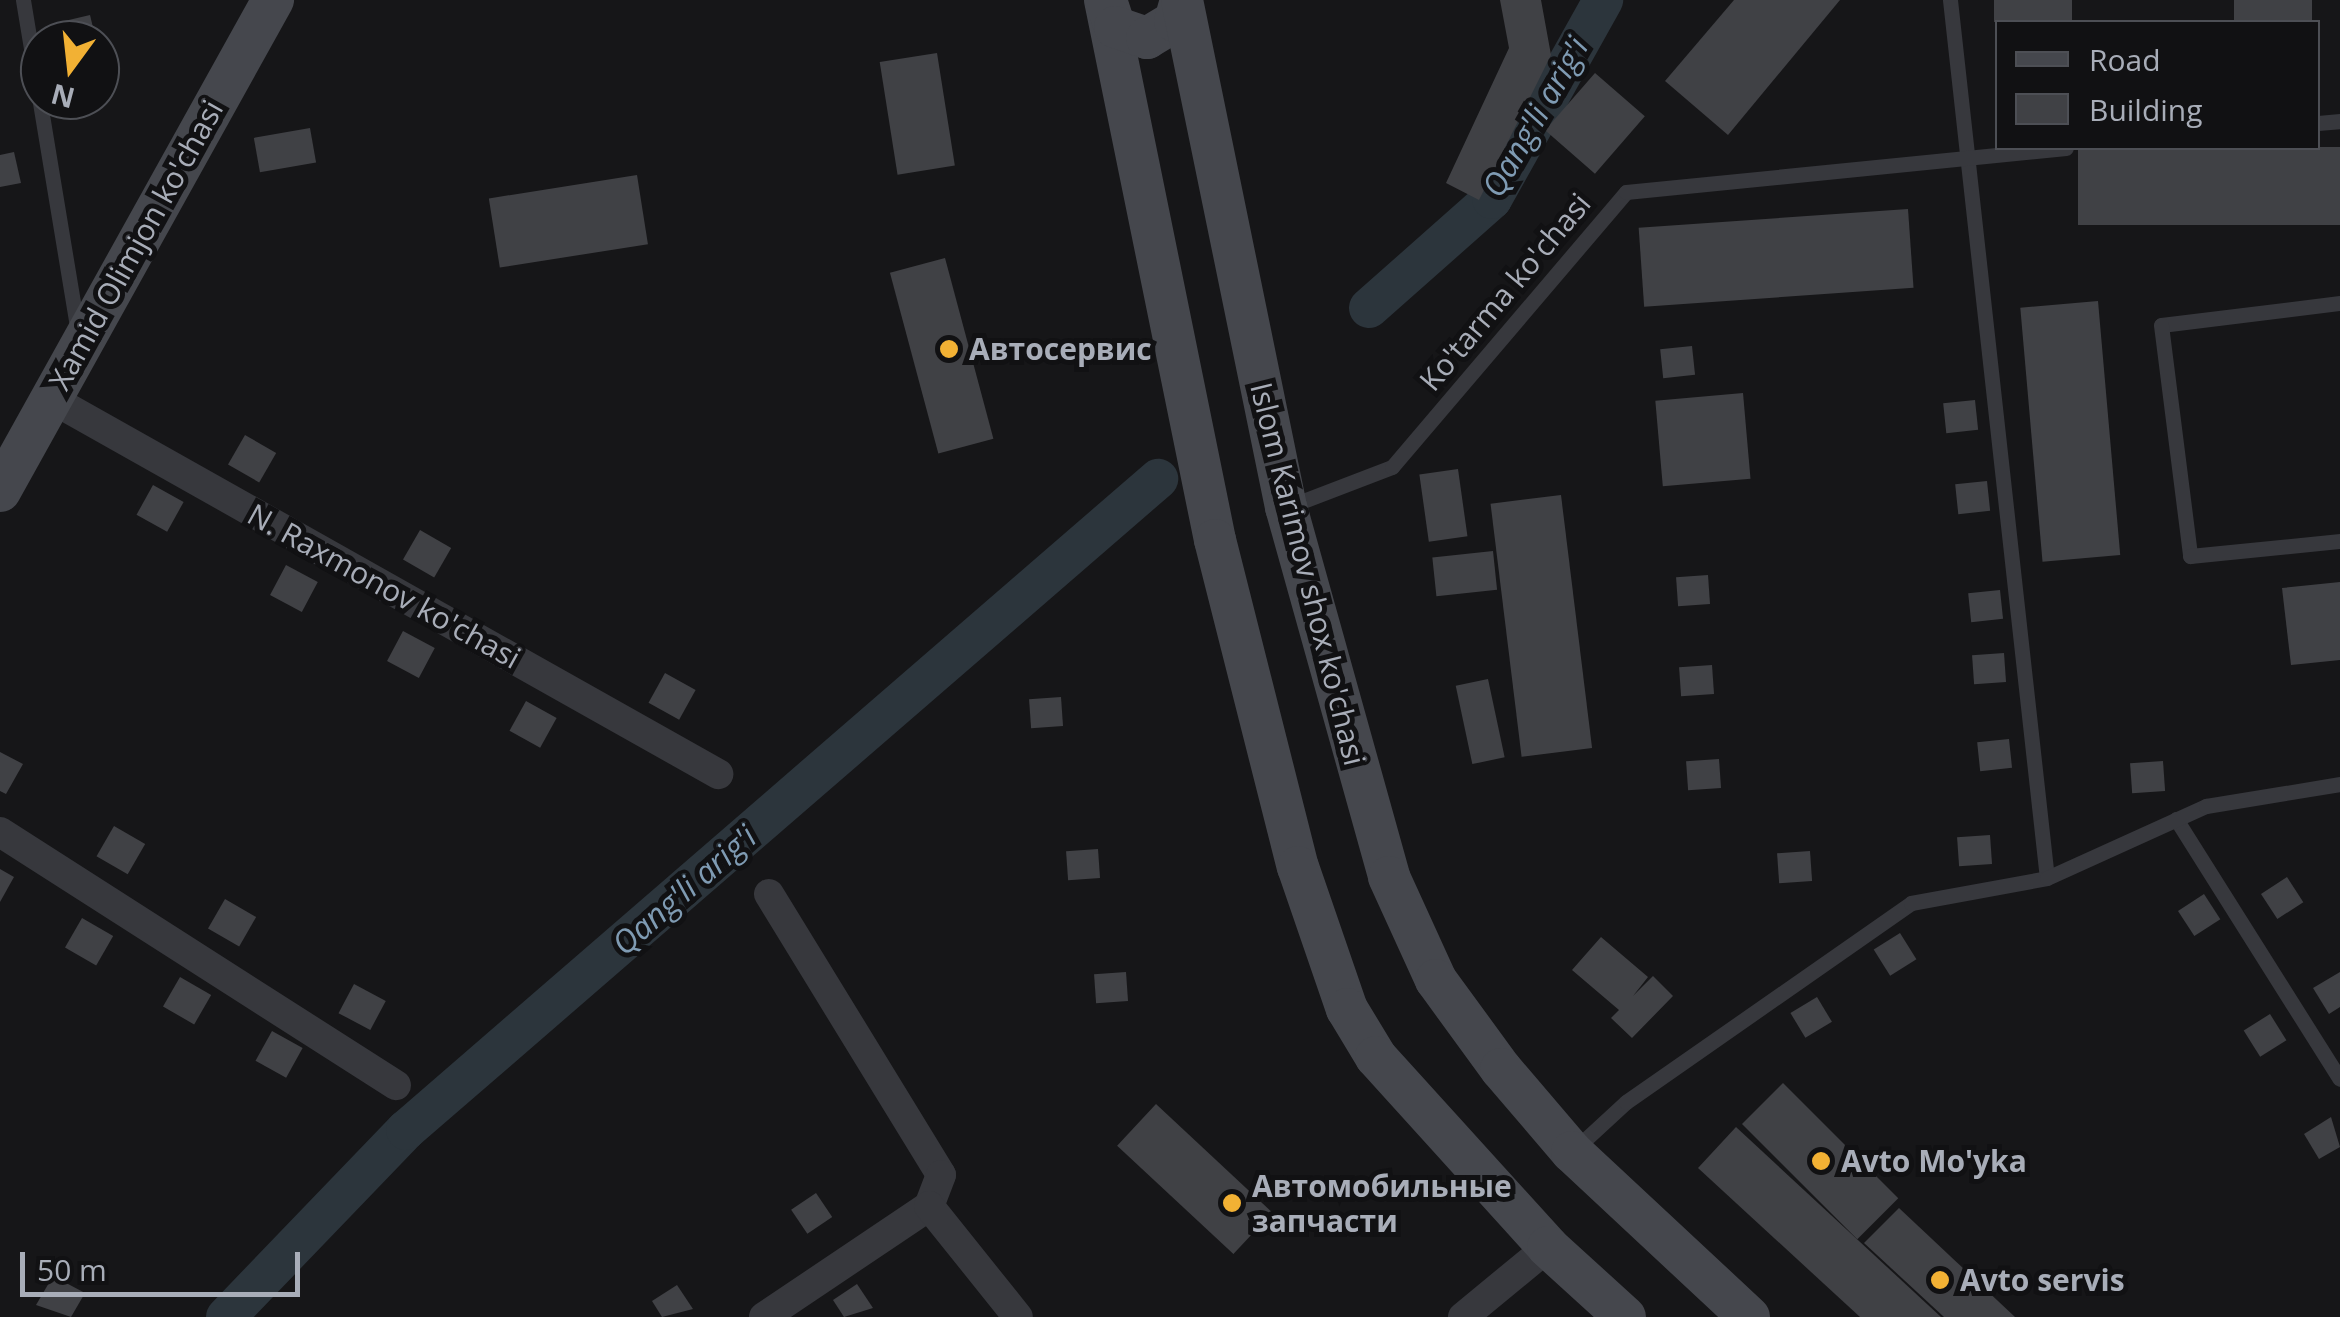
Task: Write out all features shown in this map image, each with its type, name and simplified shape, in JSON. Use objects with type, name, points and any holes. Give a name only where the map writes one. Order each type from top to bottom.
[{"type":"main road","name":"Xamid Olimjon ko'chasi","points":[[0,491],[273,0]]},
{"type":"main road","points":[[1106,0],[1116,27],[1147,38],[1175,21],[1182,0]]},
{"type":"main road","points":[[1106,0],[1214,540],[1298,868],[1347,1009],[1376,1057],[1548,1247],[1625,1317]]},
{"type":"main road","name":"Islom Karimov shox ko'chasi","points":[[1182,0],[1286,507],[1389,877],[1436,980],[1572,1152],[1749,1317]]},
{"type":"street","name":"N. Raxmonov ko'chasi","points":[[50,398],[718,774]]},
{"type":"street","points":[[0,832],[396,1085]]},
{"type":"street","points":[[764,1317],[929,1206],[940,1175],[768,894]]},
{"type":"street","points":[[929,1206],[1018,1317]]},
{"type":"street","points":[[1463,1317],[1548,1247]]},
{"type":"lane","points":[[23,0],[80,346]]},
{"type":"lane","points":[[1950,0],[2047,878]]},
{"type":"lane","name":"Ko'tarma ko'chasi","points":[[1286,507],[1392,467],[1626,192],[2044,150]]},
{"type":"lane","points":[[2340,303],[2161,325],[2190,556],[2340,541]]},
{"type":"lane","points":[[1572,1152],[1626,1102],[1911,903],[2047,878],[2176,819],[2340,784]]},
{"type":"lane","points":[[2176,819],[2340,1079]]},
{"type":"building","points":[[1500,0],[1541,0],[1551,55],[1479,200],[1446,183],[1509,48]]},
{"type":"building","points":[[1734,0],[1840,0],[1728,135],[1665,81]]},
{"type":"building","points":[[1994,0],[2072,0],[2072,20],[1994,22]]},
{"type":"building","points":[[2234,0],[2312,0],[2312,20],[2234,20]]},
{"type":"building","points":[[937,53],[955,166],[898,175],[880,62]]},
{"type":"building","points":[[1595,73],[1645,116],[1595,174],[1545,130]]},
{"type":"building","points":[[310,128],[316,162],[260,172],[254,138]]},
{"type":"building","points":[[2340,147],[2340,225],[2078,225],[2078,150]]},
{"type":"building","points":[[14,152],[21,183],[0,187],[0,155]]},
{"type":"building","points":[[637,175],[648,244],[500,268],[489,198]]},
{"type":"building","points":[[1908,209],[1914,288],[1644,307],[1639,228]]},
{"type":"building","points":[[945,258],[993,439],[938,453],[890,273]]},
{"type":"building","points":[[2098,301],[2120,555],[2043,562],[2020,308]]},
{"type":"building","points":[[1692,346],[1695,375],[1663,378],[1660,349]]},
{"type":"building","points":[[1743,393],[1750,479],[1663,486],[1655,401]]},
{"type":"building","points":[[1975,400],[1978,430],[1946,433],[1943,403]]},
{"type":"building","points":[[245,435],[276,453],[259,482],[228,464]]},
{"type":"building","points":[[1458,469],[1467,536],[1429,542],[1419,474]]},
{"type":"building","points":[[1987,481],[1990,511],[1958,514],[1955,484]]},
{"type":"building","points":[[153,485],[184,502],[167,532],[137,515]]},
{"type":"building","points":[[1561,495],[1592,748],[1522,757],[1491,504]]},
{"type":"building","points":[[420,530],[451,548],[434,577],[403,559]]},
{"type":"building","points":[[1493,551],[1497,590],[1436,596],[1432,557]]},
{"type":"building","points":[[286,565],[318,582],[302,612],[270,595]]},
{"type":"building","points":[[1708,575],[1710,604],[1678,606],[1676,577]]},
{"type":"building","points":[[2340,582],[2340,660],[2291,665],[2282,588]]},
{"type":"building","points":[[2000,590],[2003,619],[1971,622],[1968,593]]},
{"type":"building","points":[[403,631],[435,648],[419,678],[387,661]]},
{"type":"building","points":[[2004,653],[2006,682],[1974,684],[1972,655]]},
{"type":"building","points":[[1712,665],[1714,694],[1681,696],[1679,667]]},
{"type":"building","points":[[665,673],[696,690],[679,720],[649,703]]},
{"type":"building","points":[[1488,679],[1505,757],[1472,764],[1456,686]]},
{"type":"building","points":[[1061,697],[1063,726],[1031,728],[1029,699]]},
{"type":"building","points":[[526,701],[557,718],[540,748],[510,731]]},
{"type":"building","points":[[2009,739],[2012,768],[1980,771],[1977,742]]},
{"type":"building","points":[[0,752],[23,764],[6,794],[0,791]]},
{"type":"building","points":[[1719,759],[1721,788],[1688,790],[1686,761]]},
{"type":"building","points":[[2163,761],[2165,791],[2132,793],[2130,763]]},
{"type":"building","points":[[114,826],[145,844],[128,874],[96,856]]},
{"type":"building","points":[[1990,835],[1992,864],[1959,866],[1957,837]]},
{"type":"building","points":[[1098,849],[1100,878],[1068,880],[1066,851]]},
{"type":"building","points":[[1810,851],[1812,881],[1779,883],[1777,853]]},
{"type":"building","points":[[0,869],[14,877],[0,902]]},
{"type":"building","points":[[2287,877],[2303,902],[2277,919],[2261,894]]},
{"type":"building","points":[[2204,894],[2220,919],[2194,936],[2178,911]]},
{"type":"building","points":[[225,899],[256,917],[239,946],[208,928]]},
{"type":"building","points":[[82,918],[113,936],[96,965],[65,947]]},
{"type":"building","points":[[1900,933],[1916,959],[1890,976],[1874,949]]},
{"type":"building","points":[[1601,937],[1648,977],[1633,996],[1653,976],[1673,996],[1632,1038],[1611,1018],[1619,1010],[1572,970]]},
{"type":"building","points":[[1126,972],[1128,1001],[1096,1003],[1094,974]]},
{"type":"building","points":[[2340,972],[2340,1007],[2329,1014],[2313,988]]},
{"type":"building","points":[[180,977],[211,995],[194,1024],[163,1006]]},
{"type":"building","points":[[354,984],[386,1001],[370,1030],[339,1013]]},
{"type":"building","points":[[1817,997],[1832,1022],[1805,1038],[1790,1013]]},
{"type":"building","points":[[2270,1014],[2286,1040],[2260,1057],[2244,1030]]},
{"type":"building","points":[[272,1031],[303,1048],[286,1078],[256,1061]]},
{"type":"building","name":"Avto Mo'yka","points":[[1783,1083],[1898,1198],[1857,1239],[1742,1124]]},
{"type":"building","points":[[1156,1104],[1272,1212],[1233,1254],[1117,1146]]},
{"type":"building","points":[[2331,1117],[2340,1147],[2319,1159],[2304,1134]]},
{"type":"building","points":[[1736,1127],[1941,1317],[1860,1317],[1698,1168]]},
{"type":"building","points":[[816,1193],[832,1217],[807,1234],[791,1210]]},
{"type":"building","name":"Avto servis","points":[[1899,1208],[2015,1317],[1944,1317],[1864,1243]]},
{"type":"building","points":[[53,1276],[85,1293],[71,1317],[36,1305]]},
{"type":"building","points":[[857,1284],[873,1308],[844,1317],[833,1300]]},
{"type":"building","points":[[677,1285],[693,1309],[662,1317],[652,1301]]},
{"type":"waterway","name":"Qang'li arig'i","points":[[1369,308],[1492,199],[1603,0]]},
{"type":"waterway","name":"Qang'li arig'i","points":[[226,1317],[406,1130],[1158,479]]},
{"type":"place","name":"Автосервис","points":[[949,349]]},
{"type":"place","name":"Avto Mo'yka","points":[[1821,1161]]},
{"type":"place","name":"Автомобильные запчасти","points":[[1232,1203]]},
{"type":"place","name":"Avto servis","points":[[1940,1280]]}]
